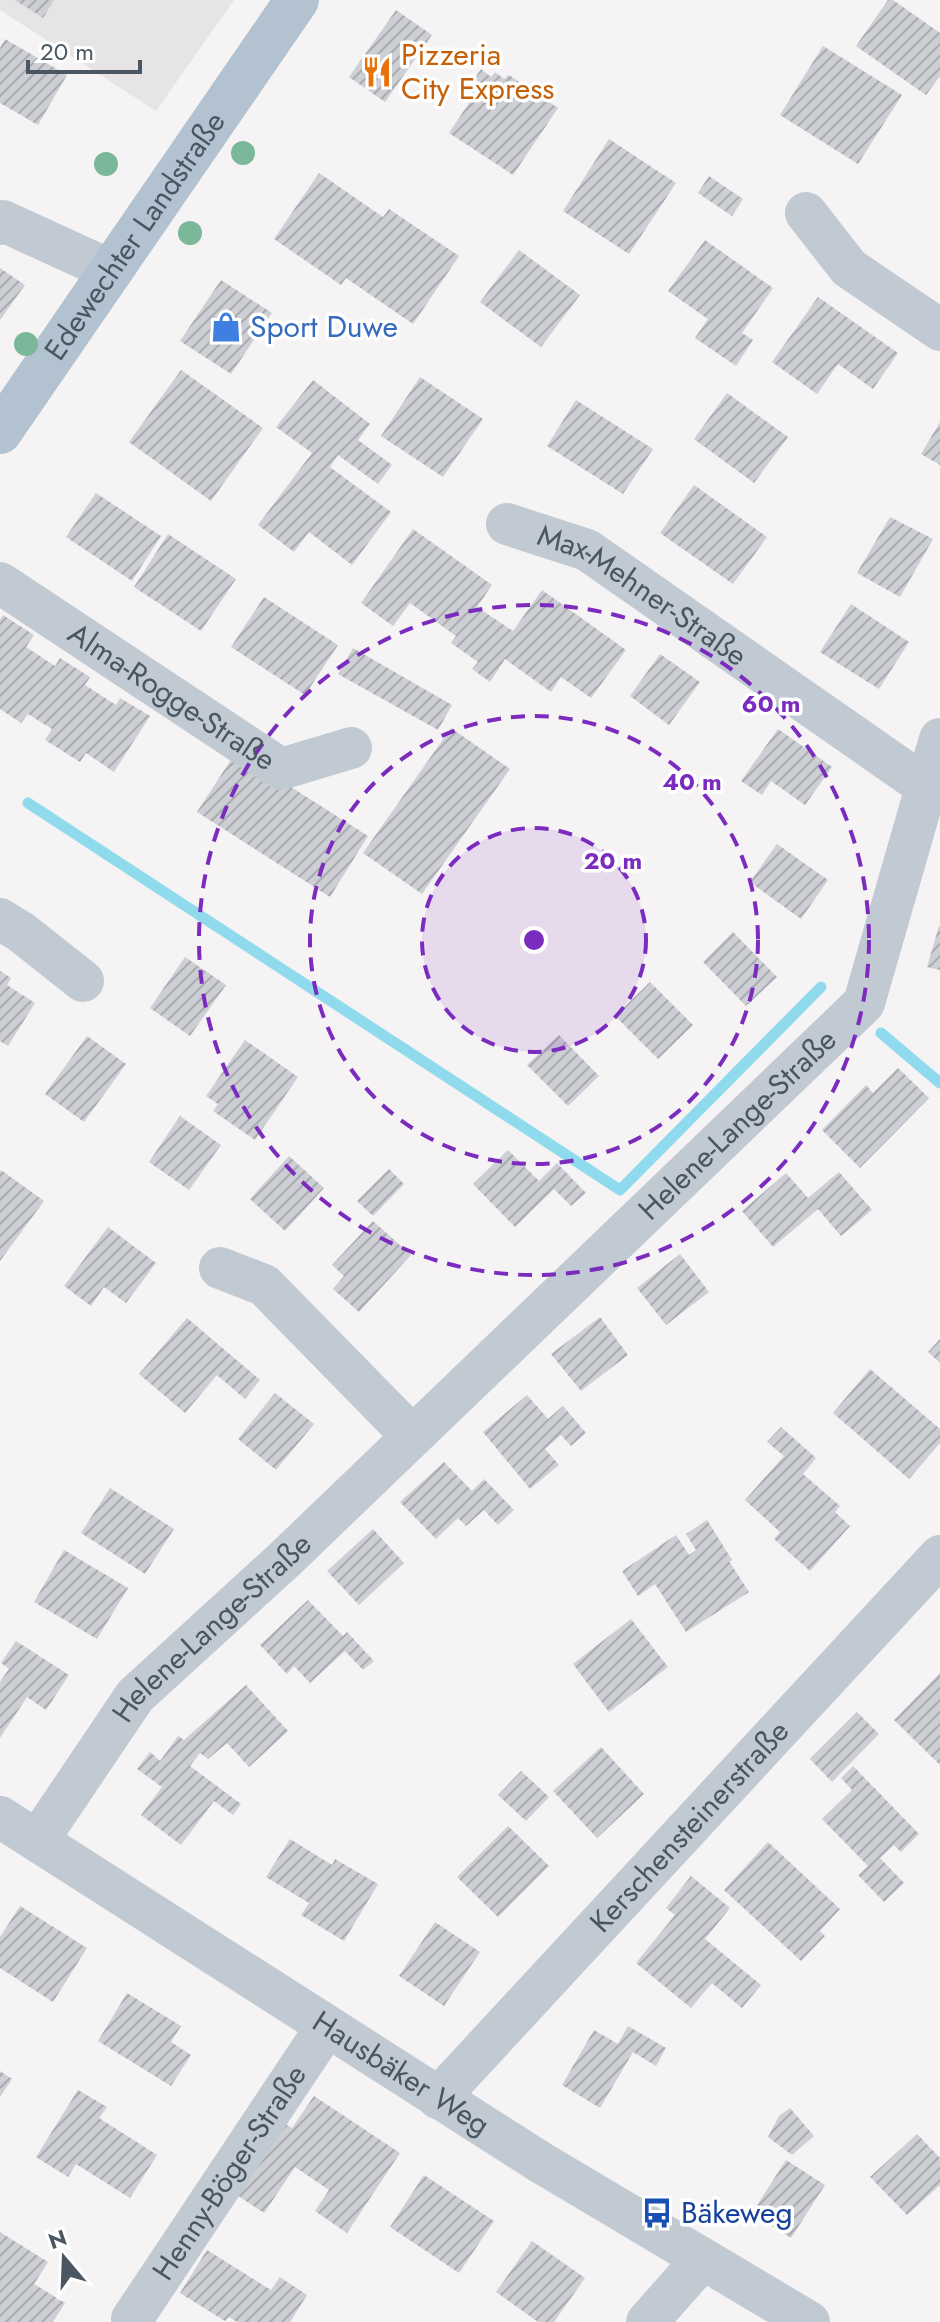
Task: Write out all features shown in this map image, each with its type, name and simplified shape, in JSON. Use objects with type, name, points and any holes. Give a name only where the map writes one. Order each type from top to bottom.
[{"type":"main road","name":"Edewechter Landstraße","points":[[1,428],[297,0]]},
{"type":"street","points":[[806,213],[849,268],[940,330]]},
{"type":"street","points":[[0,224],[3,221],[112,271]]},
{"type":"street","name":"Max-Mehner-Straße","points":[[507,524],[587,550],[927,787]]},
{"type":"street","name":"Alma-Rogge-Straße","points":[[0,583],[281,769],[351,748]]},
{"type":"street","name":"Helene-Lange-Straße","points":[[38,1840],[135,1696],[284,1560],[864,1003],[940,739]]},
{"type":"street","points":[[0,919],[83,981]]},
{"type":"street","points":[[220,1268],[264,1285],[412,1436]]},
{"type":"street","name":"Kerschensteinerstraße","points":[[438,2098],[940,1556]]},
{"type":"street","name":"Hausbäker Weg","points":[[0,1817],[438,2098],[809,2322]]},
{"type":"street","name":"Henny-Böger-Straße","points":[[132,2319],[327,2026]]},
{"type":"street","points":[[647,2322],[702,2260]]},
{"type":"shaded area","points":[[0,0],[234,0],[156,111],[0,10]]},
{"type":"building","points":[[15,0],[54,0],[43,18]]},
{"type":"building","points":[[888,0],[893,0],[940,33],[940,76],[926,95],[856,46]]},
{"type":"building","points":[[396,10],[432,35],[385,102],[349,77]]},
{"type":"building","points":[[5,39],[67,75],[38,125],[0,103],[0,48]]},
{"type":"building","points":[[823,46],[902,95],[858,164],[780,115]]},
{"type":"building","points":[[481,69],[491,77],[495,72],[504,79],[509,75],[558,108],[513,175],[449,133],[475,94],[467,90]]},
{"type":"building","points":[[609,139],[676,183],[629,254],[563,211]]},
{"type":"building","points":[[319,173],[383,217],[389,209],[459,256],[413,324],[346,278],[341,285],[274,239]]},
{"type":"building","points":[[709,176],[743,199],[732,216],[698,193]]},
{"type":"building","points":[[705,240],[773,288],[742,333],[753,340],[736,366],[695,338],[708,319],[668,291]]},
{"type":"building","points":[[519,250],[580,295],[541,347],[480,302]]},
{"type":"building","points":[[0,268],[25,285],[0,320]]},
{"type":"building","name":"Sport Duwe","points":[[221,280],[272,313],[231,374],[180,341]]},
{"type":"building","points":[[818,297],[898,353],[873,389],[838,364],[817,394],[772,362]]},
{"type":"building","points":[[181,370],[263,428],[211,501],[129,442]]},
{"type":"building","points":[[420,377],[483,419],[443,477],[381,436]]},
{"type":"building","points":[[313,380],[370,424],[358,440],[392,465],[378,484],[338,455],[330,467],[391,512],[352,565],[309,532],[294,552],[258,525],[312,453],[276,427]]},
{"type":"building","points":[[727,393],[788,437],[754,483],[694,439]]},
{"type":"building","points":[[576,400],[653,449],[623,494],[547,446]]},
{"type":"building","points":[[940,422],[940,465],[921,454]]},
{"type":"building","points":[[694,485],[767,537],[733,584],[660,533]]},
{"type":"building","points":[[96,493],[161,536],[132,581],[66,537]]},
{"type":"building","points":[[890,517],[933,539],[900,597],[857,573]]},
{"type":"building","points":[[413,529],[492,585],[477,607],[513,631],[542,590],[626,650],[591,698],[561,677],[551,692],[505,659],[490,682],[472,669],[478,662],[451,643],[456,636],[410,603],[393,626],[361,603]]},
{"type":"building","points":[[168,534],[236,579],[201,631],[134,587]]},
{"type":"building","points":[[264,597],[338,645],[305,695],[231,647]]},
{"type":"building","points":[[851,604],[909,642],[879,689],[820,652]]},
{"type":"building","points":[[3,615],[34,635],[26,647],[55,666],[60,658],[90,677],[85,685],[116,705],[120,698],[150,716],[114,772],[86,753],[80,762],[45,740],[52,729],[28,714],[21,723],[0,709],[0,620]]},
{"type":"building","points":[[353,648],[452,705],[438,730],[338,674]]},
{"type":"building","points":[[660,654],[700,682],[669,725],[630,696]]},
{"type":"building","points":[[451,728],[510,769],[422,894],[363,853]]},
{"type":"building","points":[[778,729],[832,767],[805,805],[771,781],[762,795],[741,781]]},
{"type":"building","points":[[236,752],[368,836],[330,897],[197,812]]},
{"type":"building","points":[[777,844],[828,880],[801,919],[750,882]]},
{"type":"building","points":[[940,927],[940,970],[927,967]]},
{"type":"building","points":[[733,932],[777,977],[746,1006],[703,962]]},
{"type":"building","points":[[185,957],[226,985],[190,1036],[150,1008]]},
{"type":"building","points":[[0,971],[11,978],[7,985],[35,1003],[8,1046],[0,1041]]},
{"type":"building","points":[[650,982],[693,1025],[658,1059],[615,1016]]},
{"type":"building","points":[[559,1035],[599,1076],[568,1106],[527,1065]]},
{"type":"building","points":[[87,1036],[126,1064],[84,1122],[45,1094]]},
{"type":"building","points":[[245,1040],[298,1077],[255,1140],[213,1111],[218,1104],[206,1096]]},
{"type":"building","points":[[898,1068],[929,1098],[860,1168],[822,1130],[866,1085],[873,1093]]},
{"type":"building","points":[[180,1116],[221,1145],[189,1190],[149,1162]]},
{"type":"building","points":[[508,1150],[539,1181],[557,1163],[586,1193],[571,1206],[554,1189],[515,1227],[473,1184]]},
{"type":"building","points":[[289,1156],[324,1188],[285,1231],[250,1199]]},
{"type":"building","points":[[389,1169],[404,1184],[373,1216],[357,1201]]},
{"type":"building","points":[[0,1172],[44,1201],[0,1261]]},
{"type":"building","points":[[839,1172],[872,1210],[841,1236],[818,1209],[773,1247],[742,1211],[786,1173],[808,1198]]},
{"type":"building","points":[[373,1221],[411,1255],[359,1312],[333,1289],[344,1276],[332,1265]]},
{"type":"building","points":[[108,1227],[156,1263],[126,1303],[104,1287],[91,1306],[64,1286]]},
{"type":"building","points":[[680,1254],[709,1292],[666,1325],[637,1288]]},
{"type":"building","points":[[600,1317],[628,1355],[581,1391],[551,1354]]},
{"type":"building","points":[[187,1318],[260,1380],[245,1399],[217,1375],[185,1413],[139,1374]]},
{"type":"building","points":[[940,1339],[940,1363],[928,1352]]},
{"type":"building","points":[[870,1369],[940,1429],[940,1443],[909,1479],[833,1413]]},
{"type":"building","points":[[275,1393],[314,1424],[276,1470],[238,1439]]},
{"type":"building","points":[[527,1395],[548,1419],[563,1406],[586,1433],[571,1446],[561,1435],[545,1449],[559,1465],[530,1489],[483,1432]]},
{"type":"building","points":[[781,1427],[816,1458],[803,1474],[840,1506],[835,1512],[850,1526],[810,1571],[774,1539],[780,1532],[745,1500],[784,1456],[767,1442]]},
{"type":"building","points":[[444,1462],[472,1491],[484,1479],[514,1510],[498,1525],[484,1510],[466,1526],[458,1518],[436,1539],[400,1502]]},
{"type":"building","points":[[110,1488],[174,1529],[145,1574],[81,1533]]},
{"type":"building","points":[[707,1520],[749,1592],[686,1632],[655,1584],[638,1596],[622,1571],[676,1535],[689,1555],[696,1550],[686,1534]]},
{"type":"building","points":[[373,1529],[404,1563],[359,1605],[327,1571]]},
{"type":"building","points":[[64,1550],[128,1588],[97,1639],[34,1602]]},
{"type":"building","points":[[308,1600],[343,1636],[347,1632],[374,1661],[363,1670],[345,1651],[310,1683],[294,1666],[287,1674],[260,1645]]},
{"type":"building","points":[[631,1619],[668,1667],[609,1712],[573,1664]]},
{"type":"building","points":[[16,1641],[69,1675],[46,1710],[27,1697],[0,1738],[0,1682],[9,1669],[1,1663]]},
{"type":"building","points":[[940,1673],[940,1765],[894,1720]]},
{"type":"building","points":[[246,1685],[288,1731],[249,1767],[227,1743],[208,1759],[200,1753],[190,1766],[241,1804],[233,1815],[214,1801],[181,1845],[141,1815],[162,1787],[137,1769],[150,1752],[160,1761],[178,1736],[184,1740]]},
{"type":"building","points":[[857,1712],[879,1734],[832,1782],[810,1759]]},
{"type":"building","points":[[601,1747],[644,1794],[597,1838],[553,1791]]},
{"type":"building","points":[[853,1766],[919,1834],[901,1852],[894,1845],[880,1858],[904,1883],[884,1902],[858,1875],[868,1866],[822,1819],[852,1790],[841,1778]]},
{"type":"building","points":[[521,1771],[549,1797],[526,1821],[498,1795]]},
{"type":"building","points":[[508,1826],[549,1866],[498,1917],[457,1877]]},
{"type":"building","points":[[290,1839],[332,1865],[335,1859],[378,1884],[344,1941],[301,1915],[309,1903],[266,1877]]},
{"type":"building","points":[[768,1842],[840,1909],[820,1931],[825,1936],[801,1961],[724,1890]]},
{"type":"building","points":[[691,1876],[730,1908],[705,1939],[761,1985],[742,2008],[712,1983],[691,2008],[636,1963],[675,1915],[666,1908]]},
{"type":"building","points":[[20,1906],[87,1948],[53,2002],[0,1968],[0,1937]]},
{"type":"building","points":[[435,1922],[480,1952],[444,2006],[399,1976]]},
{"type":"building","points":[[127,1993],[181,2026],[171,2042],[191,2055],[171,2086],[98,2041]]},
{"type":"building","points":[[628,2026],[666,2048],[656,2066],[633,2052],[600,2108],[562,2085],[594,2030],[618,2044]]},
{"type":"building","points":[[0,2071],[12,2079],[0,2097]]},
{"type":"building","points":[[78,2090],[107,2107],[99,2118],[157,2155],[130,2198],[76,2164],[68,2177],[36,2157]]},
{"type":"building","points":[[314,2096],[400,2153],[347,2233],[315,2211],[329,2190],[295,2167],[264,2213],[228,2189],[276,2118],[292,2128]]},
{"type":"building","points":[[790,2108],[814,2136],[792,2155],[768,2137],[779,2116]]},
{"type":"building","points":[[917,2134],[940,2158],[940,2185],[907,2215],[870,2177]]},
{"type":"building","points":[[786,2160],[825,2185],[791,2238],[752,2213]]},
{"type":"building","points":[[424,2175],[494,2221],[459,2273],[390,2227]]},
{"type":"building","points":[[0,2232],[48,2262],[34,2284],[65,2303],[53,2322],[0,2322]]},
{"type":"building","points":[[532,2241],[585,2278],[554,2322],[538,2322],[496,2292]]},
{"type":"building","points":[[207,2250],[271,2290],[280,2277],[307,2295],[290,2322],[237,2322],[229,2317],[225,2321],[180,2293]]},
{"type":"waterway","points":[[28,803],[620,1190],[821,987]]},
{"type":"waterway","points":[[881,1033],[940,1083]]},
{"type":"place","name":"Pizzeria City Express","points":[[377,72]]},
{"type":"place","name":"Sport Duwe","points":[[226,327]]},
{"type":"place","name":"Bäkeweg","points":[[657,2213]]}]
